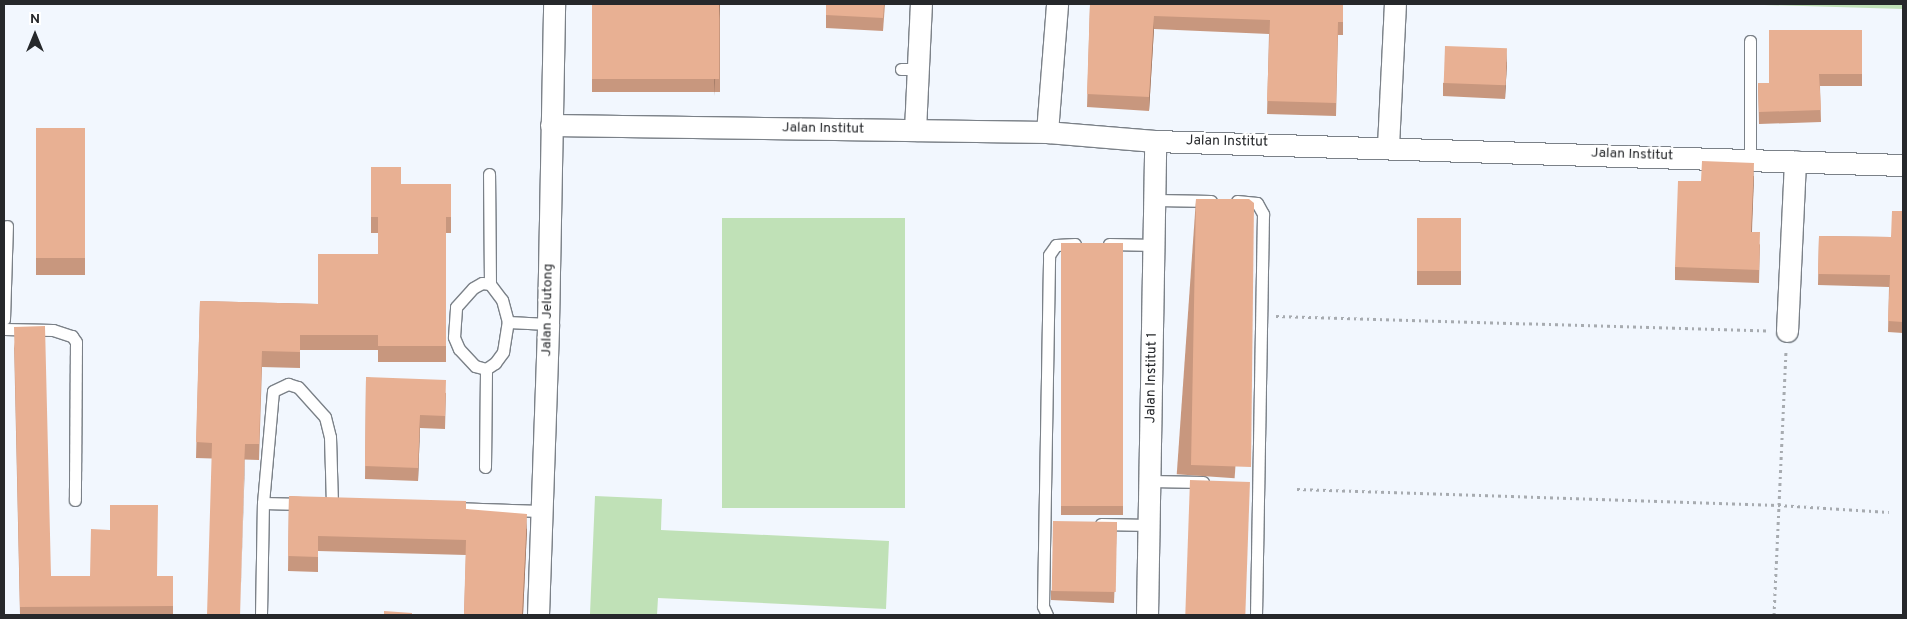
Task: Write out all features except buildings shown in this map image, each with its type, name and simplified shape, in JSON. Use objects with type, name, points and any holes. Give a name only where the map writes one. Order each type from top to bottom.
[{"type":"street","name":"Jalan Jelutong","points":[[538,615],[548,324],[554,4]]},
{"type":"street","points":[[915,130],[909,69],[921,4]]},
{"type":"street","points":[[1047,132],[1057,4]]},
{"type":"street","points":[[1388,146],[1395,4]]},
{"type":"street","name":"Jalan Institut","points":[[551,125],[1047,132],[1155,141],[1388,146],[1903,165]]},
{"type":"street","name":"Jalan Institut 1","points":[[1147,615],[1156,200],[1155,141]]},
{"type":"street","points":[[1787,332],[1795,162]]},
{"type":"lane","points":[[1750,41],[1750,159]]},
{"type":"lane","points":[[489,174],[490,284],[502,300],[508,322],[503,352],[495,364],[486,369],[475,366],[459,349],[454,337],[456,307],[473,288],[482,283],[490,284]]},
{"type":"lane","points":[[1156,200],[1251,201],[1262,208],[1263,316],[1252,483],[1256,615]]},
{"type":"lane","points":[[4,319],[6,226]]},
{"type":"lane","points":[[1047,615],[1043,606],[1049,522],[1049,255],[1051,250],[1062,243],[1155,245]]},
{"type":"lane","points":[[508,322],[548,324]]},
{"type":"lane","points":[[4,329],[52,330],[72,336],[76,342],[75,500]]},
{"type":"lane","points":[[485,467],[486,369]]},
{"type":"lane","points":[[261,615],[262,503],[270,396],[272,391],[293,384],[326,418],[330,428],[327,504],[262,503]]},
{"type":"lane","points":[[1150,482],[1218,483]]},
{"type":"lane","points":[[441,508],[541,511]]},
{"type":"lane","points":[[1092,523],[1149,525]]},
{"type":"path","points":[[1263,316],[1787,332],[1774,615]]},
{"type":"path","points":[[1297,489],[1778,504],[1889,512]]},
{"type":"green space","points":[[1732,4],[1903,4],[1903,9]]},
{"type":"green space","points":[[722,218],[905,218],[905,508],[722,508]]},
{"type":"green space","points":[[595,496],[662,499],[661,530],[889,541],[886,609],[658,598],[657,615],[590,614]]}]
